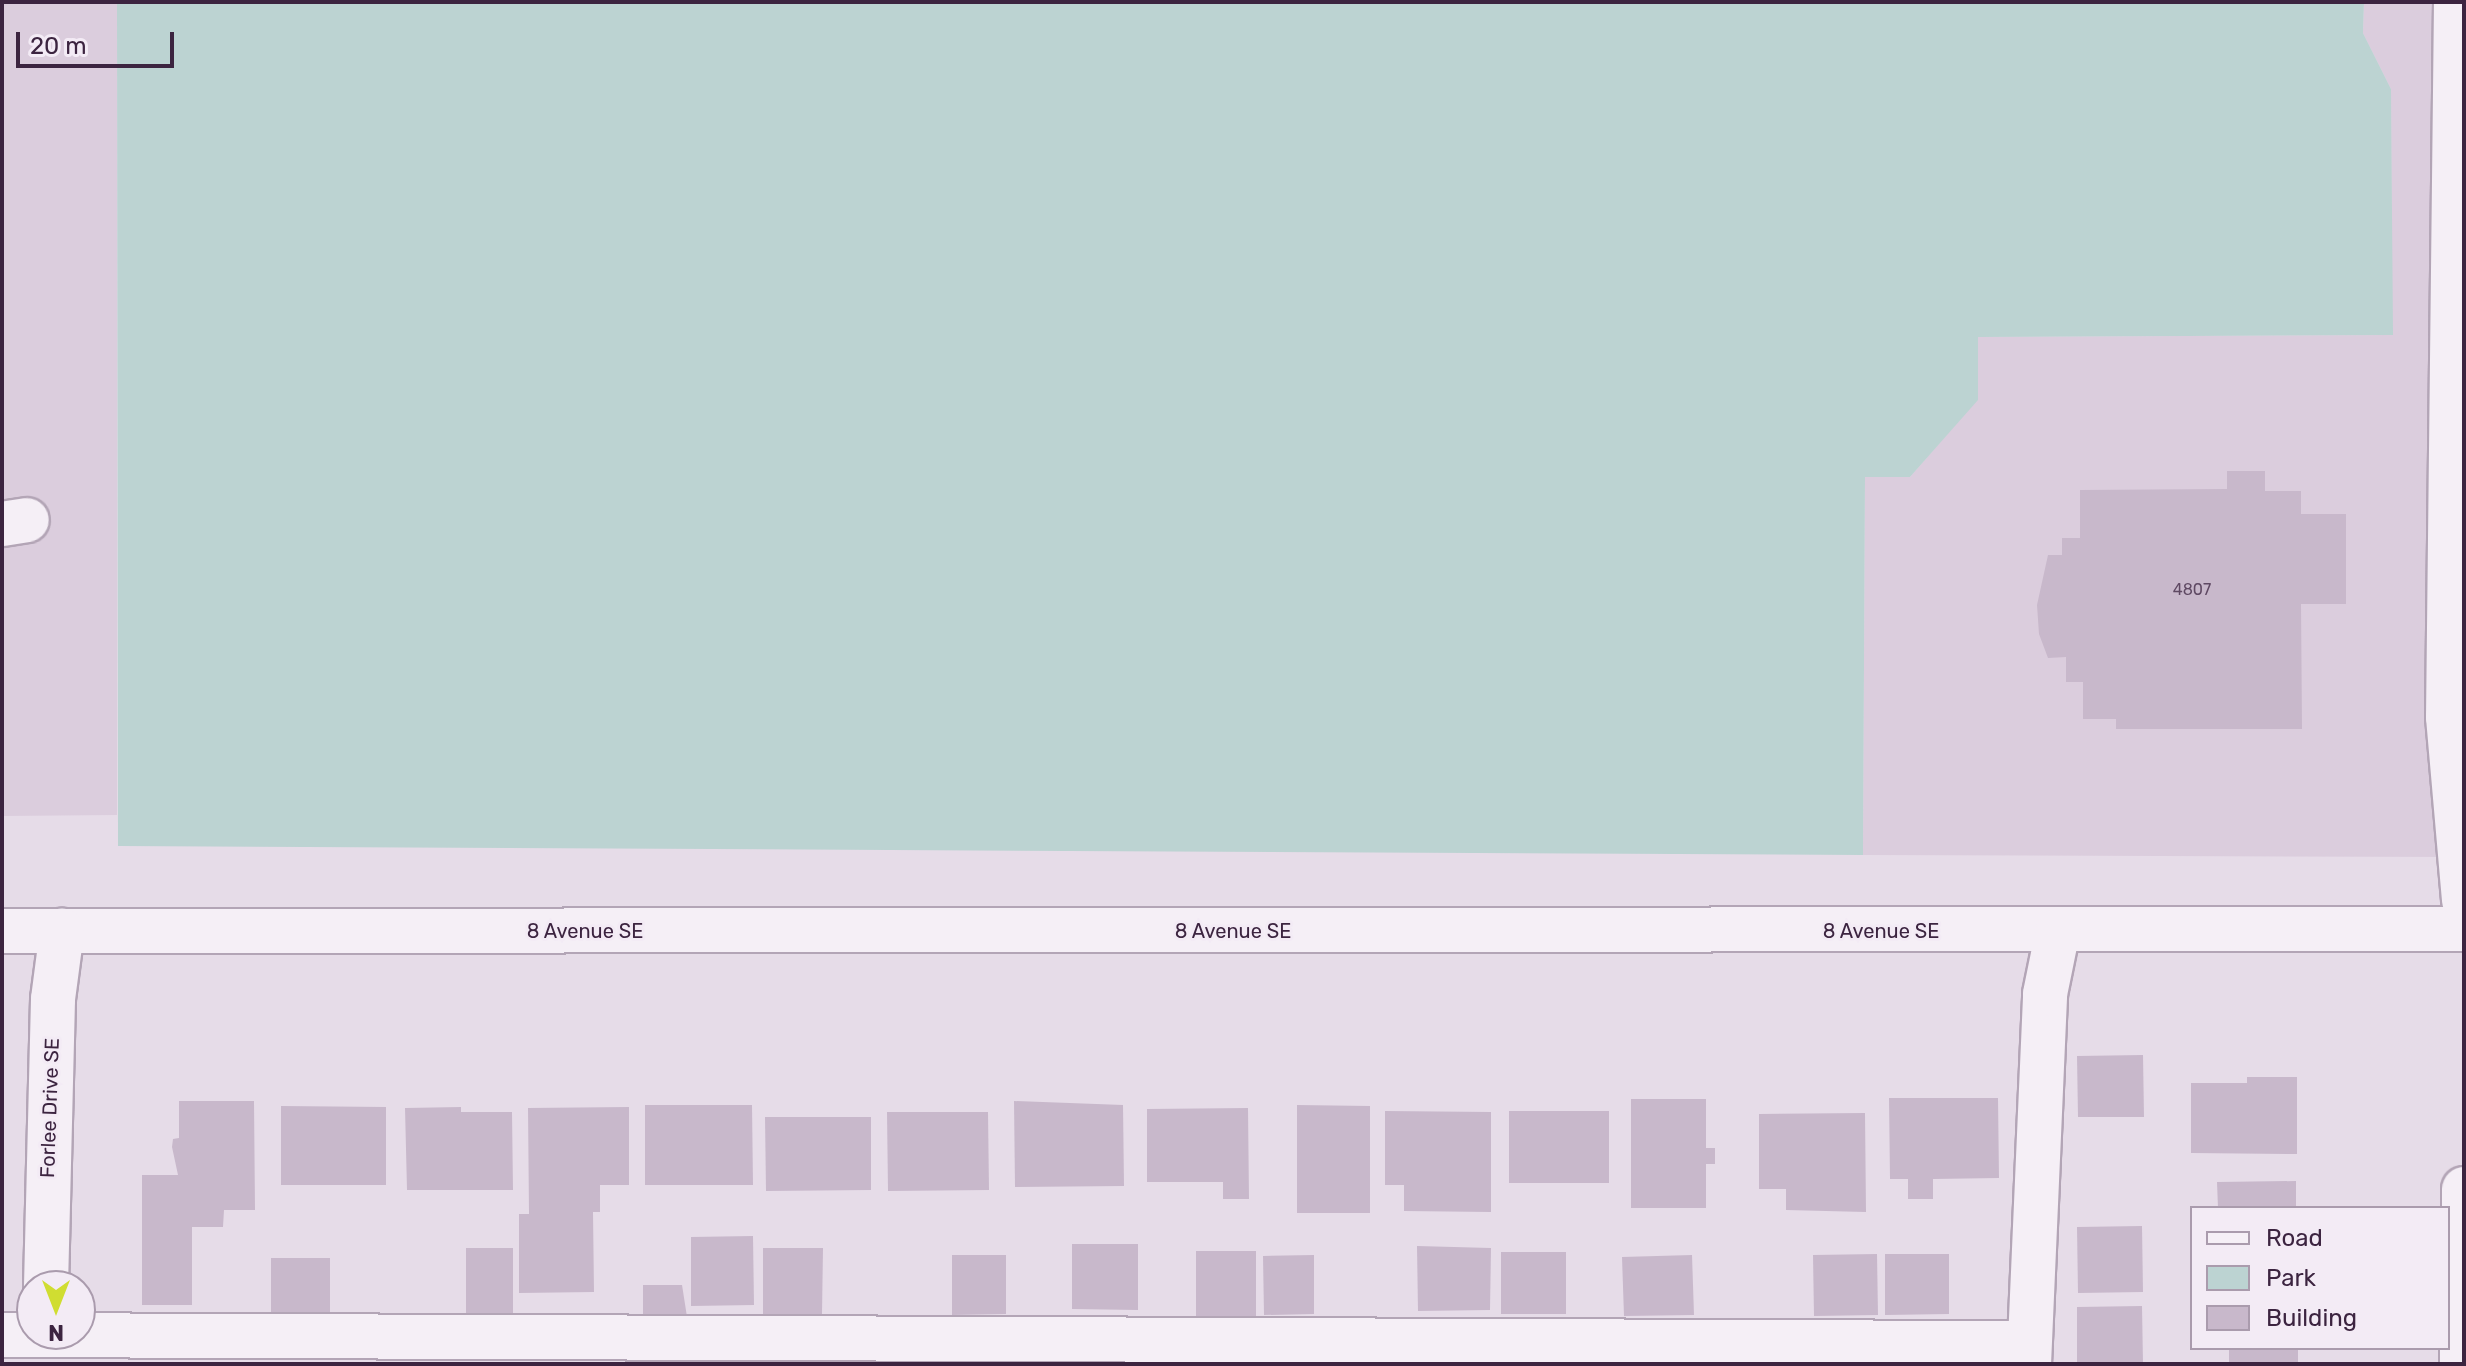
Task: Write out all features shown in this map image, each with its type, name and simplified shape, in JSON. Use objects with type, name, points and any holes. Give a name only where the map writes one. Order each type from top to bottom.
[{"type":"street","points":[[2456,2],[2456,638],[2448,717],[2464,900]]},
{"type":"street","name":"8 Avenue SE","points":[[2,931],[2464,929]]},
{"type":"street","points":[[96,1344],[2029,1354],[2045,994],[2058,930]]},
{"type":"street","name":"Forlee Drive SE","points":[[46,1270],[53,999],[62,931]]},
{"type":"street","points":[[2462,1364],[2464,1189]]},
{"type":"shaded area","points":[[2,2],[117,2],[117,815],[2,816]]},
{"type":"shaded area","points":[[2364,2],[2464,2],[2464,857],[1863,855],[1865,477],[1910,477],[1977,400],[1978,337],[2392,335],[2391,89],[2363,33]]},
{"type":"green space","points":[[117,2],[2364,2],[2363,33],[2391,89],[2393,335],[1978,337],[1978,400],[1910,477],[1865,477],[1863,855],[118,846]]},
{"type":"building","points":[[2227,471],[2265,471],[2265,491],[2301,491],[2301,514],[2346,514],[2346,604],[2301,604],[2302,729],[2116,729],[2116,719],[2083,719],[2083,682],[2066,682],[2066,657],[2048,658],[2039,634],[2037,605],[2048,555],[2062,555],[2062,538],[2080,538],[2080,490],[2227,489]]},
{"type":"building","points":[[2143,1055],[2144,1117],[2078,1117],[2077,1056]]},
{"type":"building","points":[[2247,1077],[2297,1077],[2297,1154],[2191,1153],[2191,1083],[2247,1083]]},
{"type":"building","points":[[1889,1098],[1998,1098],[1999,1178],[1933,1179],[1933,1199],[1908,1199],[1908,1179],[1890,1179]]},
{"type":"building","points":[[1631,1099],[1706,1099],[1706,1148],[1715,1148],[1715,1164],[1706,1164],[1706,1208],[1631,1208]]},
{"type":"building","points":[[179,1101],[254,1101],[255,1210],[224,1210],[223,1227],[192,1227],[192,1305],[142,1305],[142,1175],[178,1175],[172,1147],[173,1139],[179,1138]]},
{"type":"building","points":[[1014,1101],[1123,1105],[1124,1186],[1015,1187]]},
{"type":"building","points":[[645,1105],[752,1105],[753,1185],[645,1185]]},
{"type":"building","points":[[1297,1105],[1370,1106],[1370,1213],[1297,1213]]},
{"type":"building","points":[[281,1106],[386,1107],[386,1185],[281,1185]]},
{"type":"building","points":[[461,1107],[461,1112],[512,1112],[513,1190],[407,1190],[405,1108]]},
{"type":"building","points":[[629,1107],[629,1185],[600,1185],[600,1212],[593,1212],[594,1292],[519,1293],[519,1214],[529,1214],[528,1108]]},
{"type":"building","points":[[1248,1108],[1249,1199],[1223,1199],[1223,1182],[1147,1182],[1147,1109]]},
{"type":"building","points":[[1385,1111],[1491,1112],[1491,1212],[1404,1211],[1404,1185],[1385,1185]]},
{"type":"building","points":[[1509,1111],[1609,1111],[1609,1183],[1509,1183]]},
{"type":"building","points":[[887,1112],[988,1112],[989,1190],[888,1191]]},
{"type":"building","points":[[1865,1113],[1866,1212],[1786,1210],[1786,1189],[1759,1189],[1759,1114]]},
{"type":"building","points":[[765,1117],[871,1117],[871,1190],[766,1191]]},
{"type":"building","points":[[2296,1181],[2296,1206],[2218,1206],[2217,1182]]},
{"type":"building","points":[[2142,1226],[2143,1292],[2078,1293],[2077,1227]]},
{"type":"building","points":[[753,1236],[754,1305],[691,1306],[691,1237]]},
{"type":"building","points":[[1072,1244],[1138,1244],[1138,1310],[1072,1309]]},
{"type":"building","points":[[1417,1246],[1491,1248],[1490,1310],[1418,1311]]},
{"type":"building","points":[[466,1248],[513,1248],[513,1314],[466,1314]]},
{"type":"building","points":[[763,1248],[823,1248],[822,1314],[763,1314]]},
{"type":"building","points":[[1196,1251],[1256,1251],[1256,1316],[1196,1316]]},
{"type":"building","points":[[1501,1252],[1566,1252],[1566,1314],[1501,1314]]},
{"type":"building","points":[[1877,1254],[1878,1315],[1814,1316],[1813,1255]]},
{"type":"building","points":[[1885,1254],[1949,1254],[1949,1314],[1885,1315]]},
{"type":"building","points":[[952,1255],[1006,1255],[1006,1314],[952,1315]]},
{"type":"building","points":[[1314,1255],[1314,1314],[1264,1315],[1263,1256]]},
{"type":"building","points":[[1692,1255],[1694,1315],[1624,1316],[1622,1257]]},
{"type":"building","points":[[271,1258],[330,1258],[330,1320],[271,1320]]},
{"type":"building","points":[[643,1285],[682,1285],[687,1317],[643,1317]]},
{"type":"building","points":[[2142,1306],[2143,1364],[2077,1364],[2077,1307]]},
{"type":"building","points":[[2229,1350],[2298,1350],[2298,1364],[2229,1364]]}]
